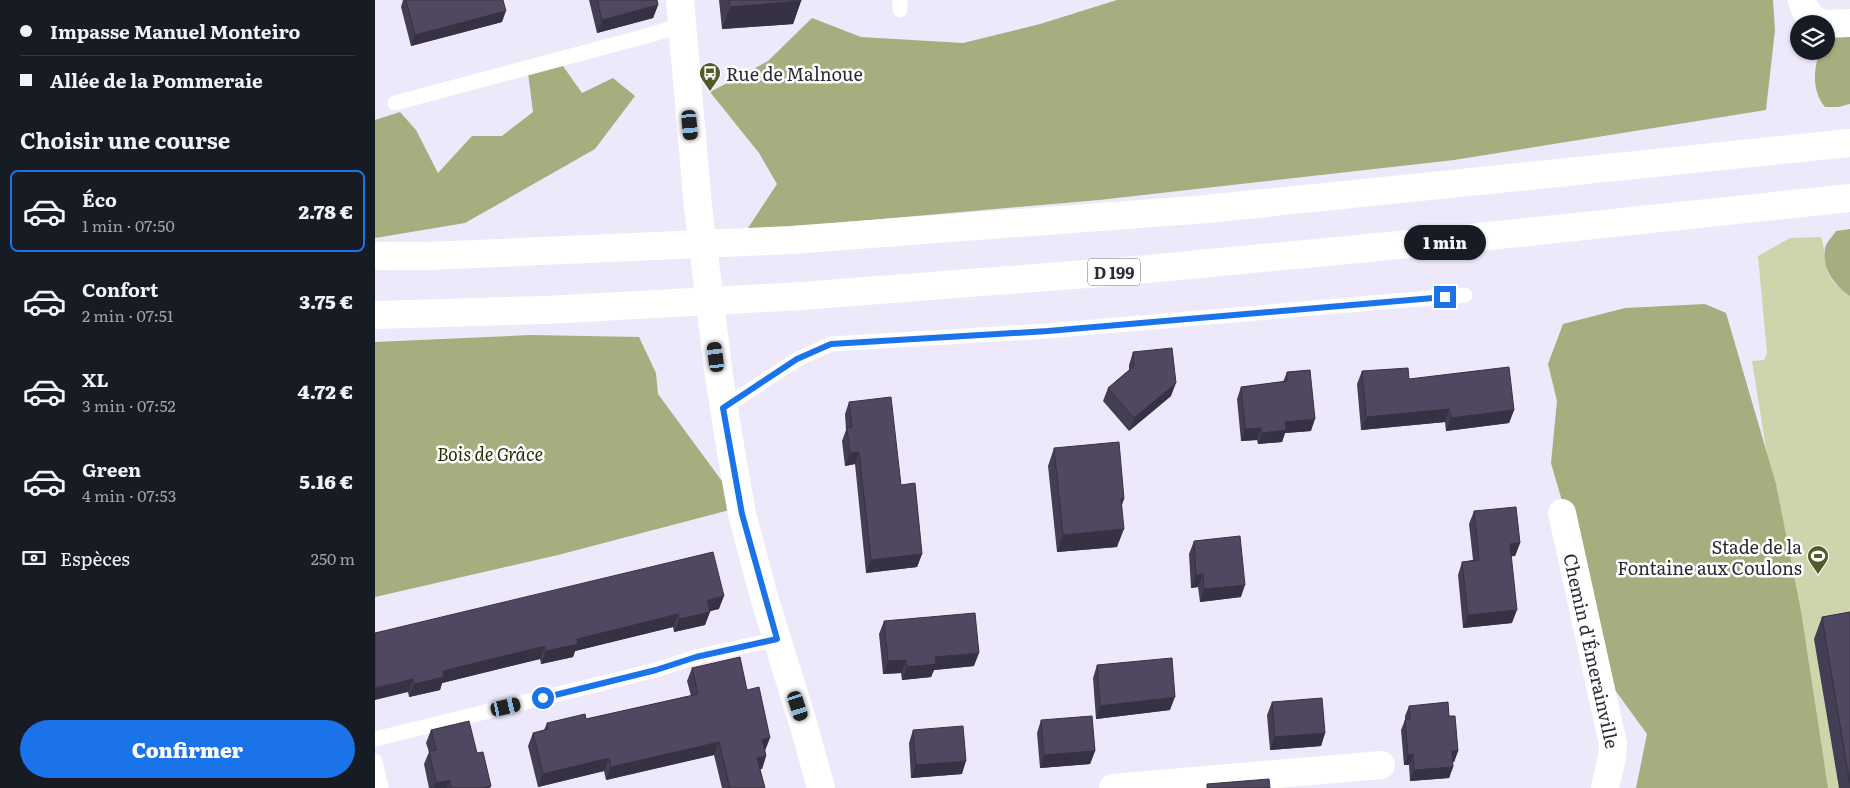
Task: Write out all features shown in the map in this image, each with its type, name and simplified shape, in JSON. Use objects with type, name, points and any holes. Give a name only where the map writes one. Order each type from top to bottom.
[{"type":"main road","points":[[681,13],[697,207],[723,408],[742,514],[821,788]]},
{"type":"main road","points":[[1835,20],[1850,23]]},
{"type":"main road","points":[[375,256],[429,256],[791,240],[1207,209],[1850,143]]},
{"type":"main road","name":"D 199","points":[[375,315],[546,310],[802,296],[1097,273],[1432,242],[1850,198]]},
{"type":"main road","name":"Chemin d'Émerainville","points":[[1562,514],[1613,744],[1605,788]]},
{"type":"main road","points":[[1113,788],[1381,765]]},
{"type":"lane","points":[[395,103],[650,35],[681,13]]},
{"type":"lane","points":[[723,408],[797,359],[831,344],[1048,331],[1465,296]]},
{"type":"lane","points":[[375,738],[656,670],[696,657],[777,639]]},
{"type":"lane","points":[[375,761],[381,788]]},
{"type":"green space","points":[[1117,0],[1773,0],[1775,30],[1766,110],[1454,160],[1099,200],[746,231],[777,184],[759,153],[710,92],[768,61],[812,18],[861,37],[963,43],[1040,24]]},
{"type":"green space","points":[[1850,34],[1850,104],[1838,107],[1825,107],[1816,87],[1816,65],[1817,60],[1835,60],[1835,37]]},
{"type":"green space","points":[[558,59],[582,93],[613,78],[635,96],[595,149],[465,223],[375,238],[375,120],[400,112],[416,130],[438,173],[472,136],[502,136],[533,112],[527,65]]},
{"type":"green space","points":[[1850,229],[1850,296],[1830,276],[1825,263],[1825,248],[1836,231]]},
{"type":"green space","name":"Stade de la Fontaine aux Coulons","points":[[1821,237],[1828,273],[1836,284],[1850,296],[1850,788],[1820,788],[1752,361],[1764,360],[1767,353],[1758,256],[1790,238]]},
{"type":"green space","points":[[1705,304],[1726,313],[1776,484],[1801,611],[1828,788],[1636,788],[1647,734],[1607,679],[1591,601],[1551,463],[1557,401],[1548,364],[1563,324],[1625,308]]},
{"type":"green space","name":"Bois de Grâce","points":[[531,335],[639,337],[656,373],[658,394],[741,507],[558,555],[375,597],[375,342]]},
{"type":"building","points":[[406,0],[503,0],[506,11],[415,35]]},
{"type":"building","points":[[597,0],[657,0],[658,5],[602,20]]},
{"type":"building","points":[[729,0],[801,0],[801,1],[730,7]]},
{"type":"building","points":[[1172,348],[1176,383],[1134,418],[1108,388],[1134,366],[1133,352]]},
{"type":"building","points":[[1509,367],[1514,410],[1451,418],[1449,409],[1366,417],[1362,371],[1408,368],[1409,379]]},
{"type":"building","points":[[1310,370],[1315,419],[1285,422],[1286,430],[1262,433],[1261,428],[1245,429],[1241,387],[1287,381],[1287,372]]},
{"type":"building","points":[[891,397],[901,485],[915,483],[922,554],[871,560],[859,452],[850,453],[847,428],[852,427],[849,402]]},
{"type":"building","points":[[1119,442],[1124,499],[1121,499],[1124,529],[1063,535],[1054,448]]},
{"type":"building","points":[[1516,507],[1520,543],[1510,544],[1517,610],[1468,615],[1462,562],[1479,560],[1474,511]]},
{"type":"building","points":[[1240,536],[1245,585],[1204,589],[1203,574],[1196,575],[1194,541]]},
{"type":"building","points":[[713,552],[724,596],[707,600],[710,612],[679,619],[678,614],[577,639],[578,644],[546,651],[545,646],[443,671],[444,677],[414,684],[413,679],[375,688],[375,633]]},
{"type":"building","points":[[1850,612],[1850,784],[1822,617]]},
{"type":"building","points":[[975,613],[979,653],[935,657],[936,664],[907,667],[906,660],[888,661],[884,621]]},
{"type":"building","points":[[740,657],[747,690],[759,687],[770,738],[762,739],[766,756],[757,758],[765,788],[730,788],[719,742],[611,767],[609,758],[543,774],[533,733],[548,729],[547,723],[585,714],[586,719],[698,694],[692,668]]},
{"type":"building","points":[[1172,658],[1175,697],[1100,706],[1097,665]]},
{"type":"building","points":[[1322,698],[1325,733],[1275,737],[1272,702]]},
{"type":"building","points":[[1448,702],[1449,716],[1455,716],[1458,751],[1452,751],[1453,767],[1414,770],[1413,754],[1408,755],[1405,720],[1410,719],[1409,706]]},
{"type":"building","points":[[1092,716],[1095,751],[1044,755],[1041,720]]},
{"type":"building","points":[[469,721],[477,753],[483,752],[491,786],[483,788],[451,788],[450,780],[436,783],[429,751],[436,750],[431,730]]},
{"type":"building","points":[[963,726],[966,761],[916,765],[913,730]]},
{"type":"building","points":[[1269,779],[1270,788],[1207,788],[1207,784]]},
{"type":"place","name":"Rue de Malnoue","points":[[710,92]]},
{"type":"place","name":"Stade de la Fontaine aux Coulons","points":[[1818,575]]},
{"type":"route","points":[[543,698],[656,670],[696,657],[777,639],[742,514],[723,408],[797,359],[831,344],[1048,331],[1445,297]]}]
